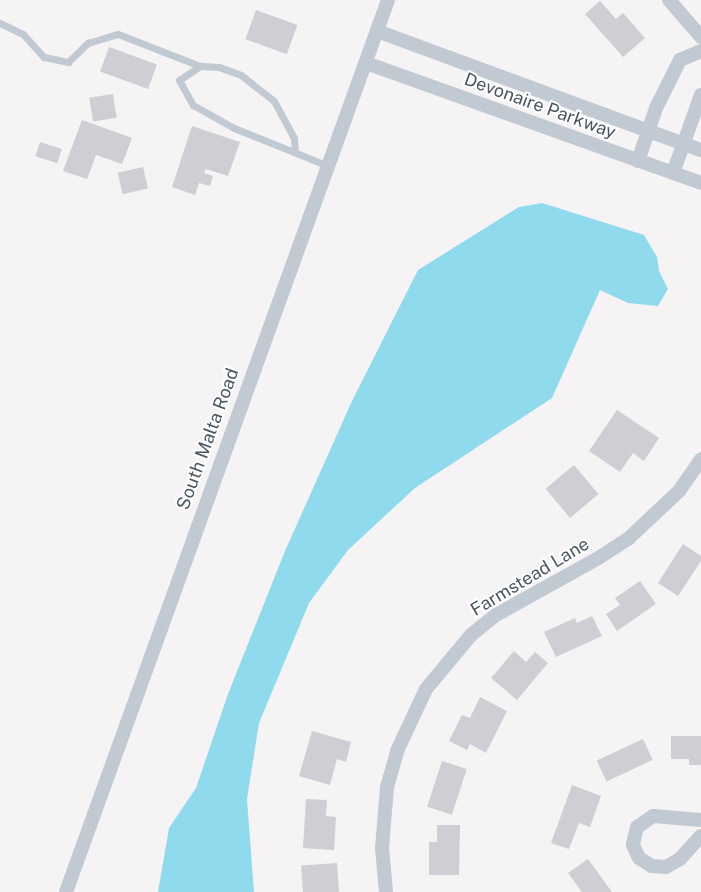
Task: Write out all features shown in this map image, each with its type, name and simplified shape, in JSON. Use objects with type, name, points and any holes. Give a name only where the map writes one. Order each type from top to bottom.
[{"type":"street","name":"South Malta Road","points":[[66,892],[326,165],[366,63],[388,0]]},
{"type":"street","points":[[669,0],[701,37]]},
{"type":"street","name":"Devonaire Parkway","points":[[377,31],[701,150]]},
{"type":"street","points":[[638,162],[656,108],[680,60],[701,51]]},
{"type":"street","name":"Devonaire Parkway","points":[[366,63],[701,183]]},
{"type":"street","points":[[673,173],[701,95]]},
{"type":"street","name":"Farmstead Lane","points":[[386,892],[382,848],[386,787],[397,751],[426,689],[465,642],[496,615],[600,557],[635,532],[679,491],[701,459]]},
{"type":"street","points":[[701,820],[653,816],[637,827],[633,845],[639,858],[652,866],[666,867],[680,858],[701,836]]},
{"type":"lane","points":[[0,23],[23,34],[44,57],[68,62],[88,43],[118,34],[200,66],[219,67],[242,75],[274,101],[294,138],[295,152]]},
{"type":"lane","points":[[200,66],[180,80],[193,105],[234,128],[326,165]]},
{"type":"water","points":[[542,203],[644,235],[657,257],[659,271],[668,289],[658,306],[628,303],[600,290],[552,398],[415,488],[348,550],[309,603],[259,723],[247,799],[254,892],[158,892],[169,828],[196,788],[228,694],[285,551],[352,401],[418,270],[519,207]]},
{"type":"building","points":[[600,1],[616,19],[623,13],[645,38],[623,57],[585,14]]},
{"type":"building","points":[[256,10],[297,25],[287,54],[245,39]]},
{"type":"building","points":[[109,47],[157,64],[148,89],[100,71]]},
{"type":"building","points":[[113,94],[117,118],[93,121],[89,98]]},
{"type":"building","points":[[82,120],[132,138],[122,164],[96,155],[87,179],[63,171]]},
{"type":"building","points":[[192,126],[240,142],[228,176],[206,169],[204,173],[213,176],[210,186],[199,183],[195,195],[172,187]]},
{"type":"building","points":[[40,142],[62,149],[57,163],[35,156]]},
{"type":"building","points":[[143,167],[148,188],[123,194],[118,173]]},
{"type":"building","points":[[617,410],[659,438],[644,461],[633,453],[620,472],[589,451]]},
{"type":"building","points":[[574,465],[598,494],[570,518],[546,489]]},
{"type":"building","points":[[683,544],[701,556],[701,561],[678,596],[658,583]]},
{"type":"building","points":[[640,581],[656,604],[617,631],[606,614],[620,605],[615,598]]},
{"type":"building","points":[[592,616],[602,636],[556,657],[544,632],[575,618],[577,623]]},
{"type":"building","points":[[514,651],[526,662],[535,652],[548,663],[517,700],[491,678]]},
{"type":"building","points":[[480,697],[507,711],[486,753],[470,744],[467,750],[449,741],[462,715],[470,718]]},
{"type":"building","points":[[312,731],[351,742],[346,762],[337,759],[330,785],[299,776]]},
{"type":"building","points":[[671,736],[701,736],[701,765],[689,765],[689,759],[671,759]]},
{"type":"building","points":[[643,739],[653,760],[606,781],[597,761]]},
{"type":"building","points":[[442,761],[467,769],[452,815],[427,807]]},
{"type":"building","points":[[572,785],[601,796],[590,827],[579,823],[569,849],[551,843]]},
{"type":"building","points":[[306,799],[327,800],[326,816],[336,817],[334,850],[303,848]]},
{"type":"building","points":[[437,825],[460,825],[459,875],[429,875],[429,842],[437,842]]},
{"type":"building","points":[[588,859],[612,892],[582,892],[568,873]]},
{"type":"building","points":[[337,863],[339,892],[303,892],[301,866]]}]
